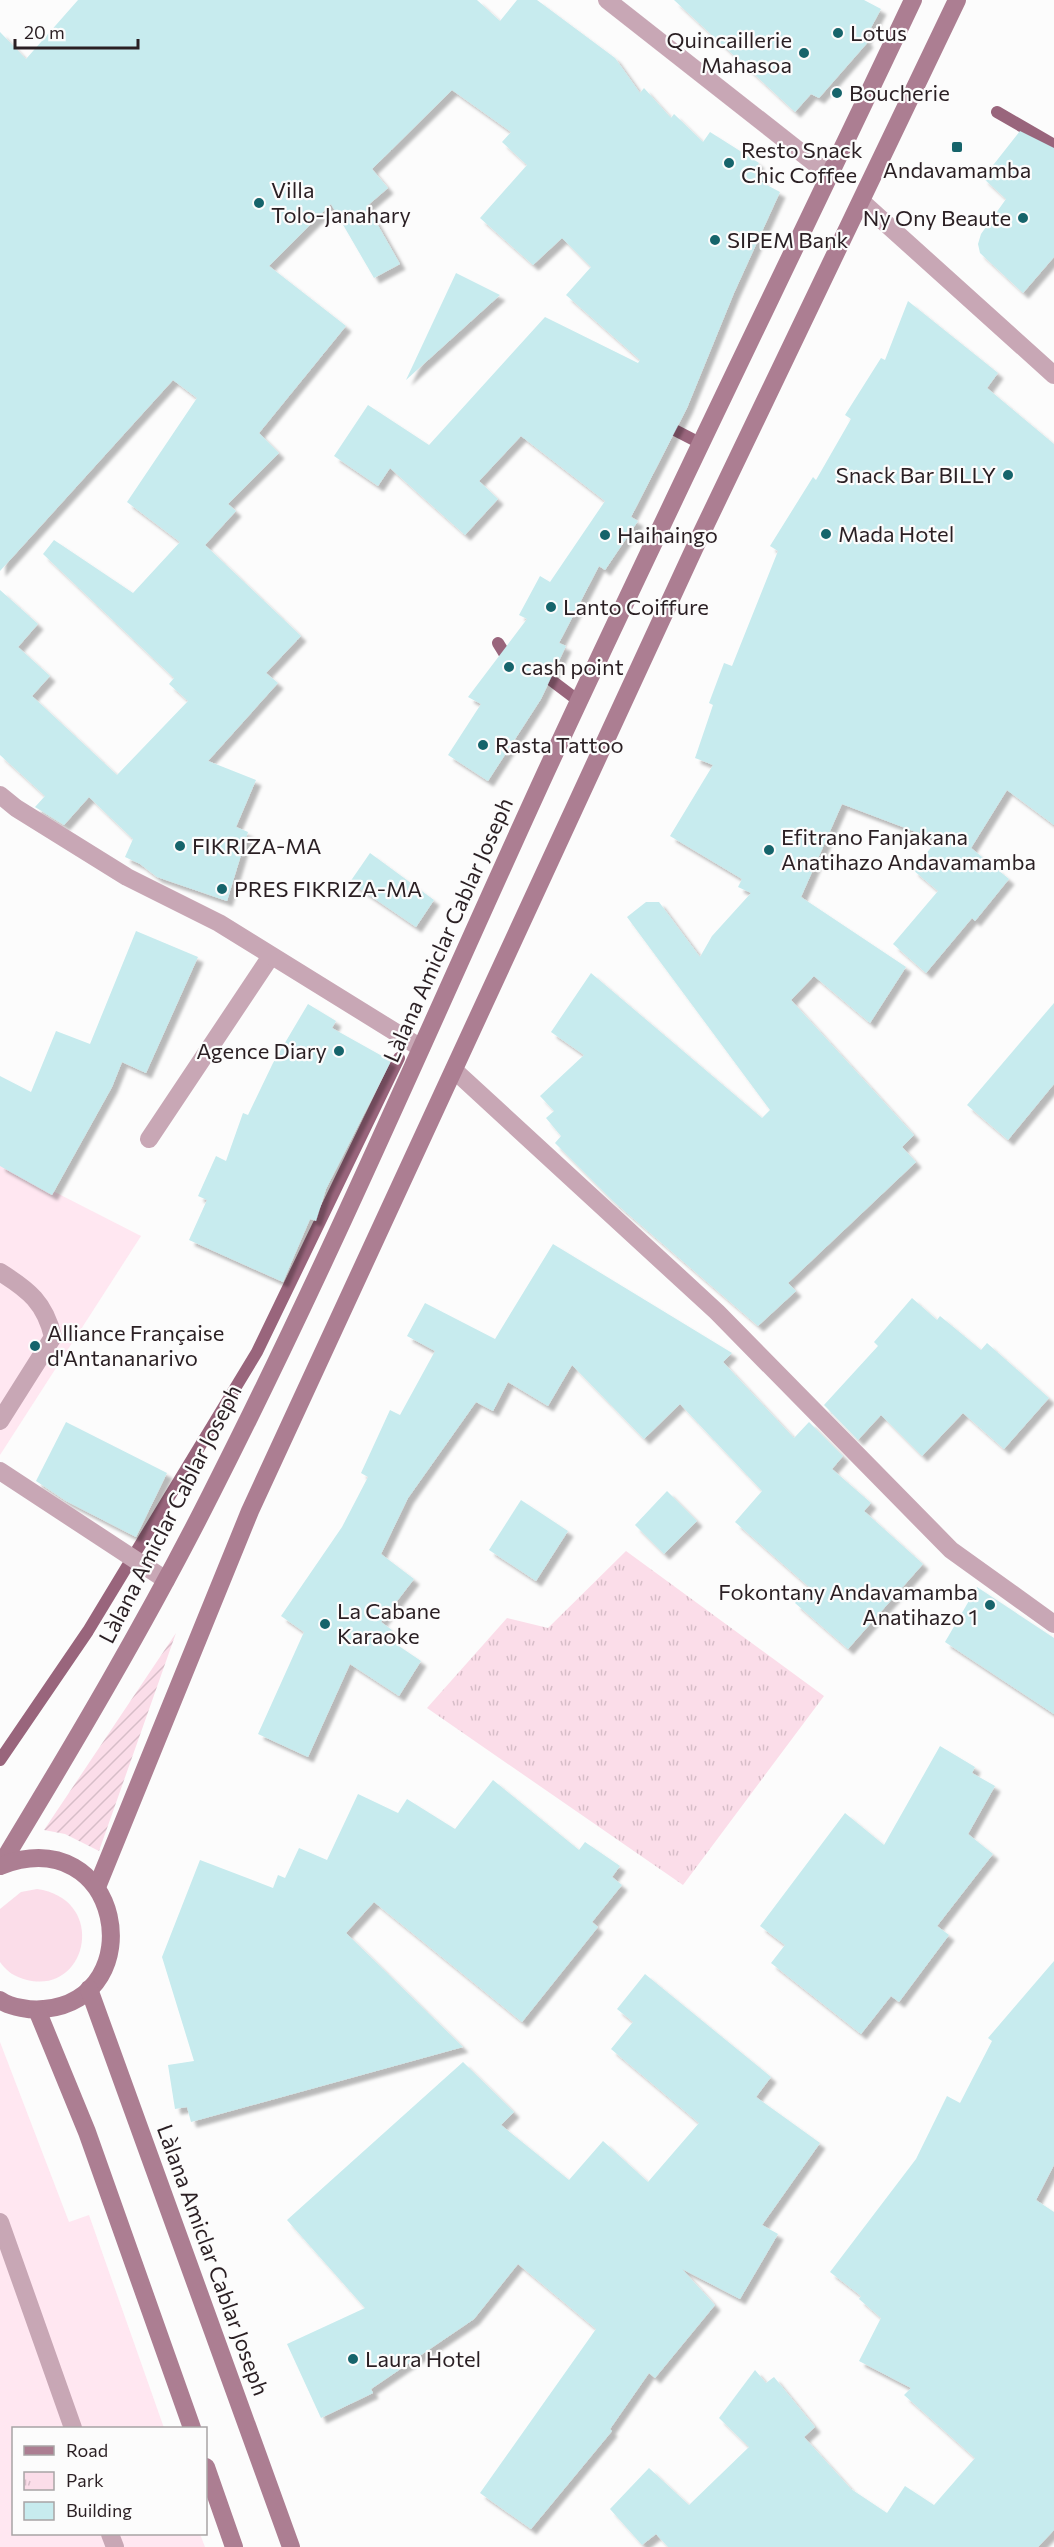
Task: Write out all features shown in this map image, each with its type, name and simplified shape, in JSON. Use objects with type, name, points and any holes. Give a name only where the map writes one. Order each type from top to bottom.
[{"type":"main road","name":"Làlana Amiclar Cablar Joseph","points":[[0,1866],[81,1732],[218,1481],[331,1245],[705,433],[831,176],[913,0]]},
{"type":"main road","points":[[97,1887],[250,1511],[693,549],[862,202],[957,0]]},
{"type":"main road","points":[[0,1866],[20,1858],[42,1857],[63,1861],[81,1871],[97,1887],[110,1911],[113,1939],[105,1966],[89,1989],[65,2004],[37,2010],[0,2000]]},
{"type":"main road","name":"Làlana Amiclar Cablar Joseph","points":[[89,1989],[291,2547]]},
{"type":"main road","points":[[37,2010],[87,2132],[192,2427]]},
{"type":"main road","points":[[207,2470],[234,2547]]},
{"type":"street","points":[[607,0],[831,176]]},
{"type":"street","points":[[862,202],[1054,375]]},
{"type":"street","points":[[0,795],[16,808],[127,877],[219,923],[421,1048]]},
{"type":"street","points":[[149,1139],[271,956]]},
{"type":"street","points":[[454,1070],[717,1312],[951,1550],[1054,1624]]},
{"type":"street","points":[[0,1272],[27,1289],[48,1316],[53,1337],[0,1421]]},
{"type":"street","points":[[0,1471],[166,1580]]},
{"type":"street","points":[[0,2222],[73,2427]]},
{"type":"shaded area","name":"Alliance Française d'Antananarivo","points":[[0,1164],[141,1236],[0,1455]]},
{"type":"shaded area","points":[[0,2042],[69,2222],[89,2215],[164,2427],[12,2427],[12,2535],[200,2535],[205,2547],[0,2547]]},
{"type":"green space","points":[[626,1551],[824,1696],[683,1885],[427,1708],[507,1618],[548,1628]]},
{"type":"green space","points":[[176,1633],[99,1851],[65,1834],[44,1830]]},
{"type":"green space","points":[[37,1889],[59,1896],[74,1910],[81,1926],[82,1944],[76,1960],[64,1974],[48,1981],[27,1980],[19,1977],[8,1971],[0,1962],[0,1909],[21,1892]]},
{"type":"building","points":[[78,0],[477,0],[500,21],[517,0],[537,0],[615,58],[640,93],[644,88],[671,118],[674,114],[703,142],[710,132],[759,163],[757,167],[767,173],[761,182],[780,192],[734,293],[687,408],[631,517],[638,521],[605,570],[599,566],[559,643],[566,646],[541,699],[488,781],[448,755],[481,704],[468,697],[527,619],[519,615],[540,576],[550,582],[605,501],[521,436],[479,481],[498,499],[465,535],[390,468],[378,486],[334,456],[368,405],[429,445],[545,317],[638,363],[640,360],[566,295],[591,267],[562,238],[533,265],[480,218],[527,165],[502,142],[511,132],[452,90],[372,169],[388,188],[367,206],[400,264],[374,278],[331,204],[269,266],[346,326],[259,433],[279,453],[228,504],[236,511],[205,545],[301,636],[266,673],[278,683],[208,761],[256,780],[236,827],[248,832],[227,901],[157,877],[140,864],[125,857],[133,839],[89,797],[64,825],[35,807],[45,796],[0,755],[0,590],[38,624],[18,647],[50,676],[32,696],[117,775],[188,701],[169,684],[174,678],[43,554],[54,540],[133,593],[180,542],[127,502],[197,398],[173,380],[0,571],[0,32],[26,59]]},
{"type":"building","points":[[674,0],[864,0],[881,9],[865,39],[868,42],[819,98],[811,94],[795,112]]},
{"type":"building","name":"Ny Ony Beaute","points":[[1020,131],[1054,148],[1054,257],[1023,293],[980,253],[978,244],[981,234],[1006,199],[983,178]]},
{"type":"building","points":[[456,273],[500,295],[406,380]]},
{"type":"building","points":[[908,301],[998,373],[987,388],[1054,444],[1054,825],[1007,790],[971,848],[1009,879],[975,921],[972,918],[926,973],[893,944],[938,891],[913,870],[937,840],[842,804],[801,897],[906,967],[870,1023],[814,976],[791,1000],[914,1135],[902,1147],[916,1162],[788,1283],[796,1291],[758,1326],[613,1201],[555,1143],[561,1136],[546,1118],[554,1111],[540,1096],[584,1055],[551,1032],[591,973],[762,1118],[770,1110],[627,917],[646,902],[659,902],[700,957],[712,936],[751,893],[738,887],[742,879],[670,836],[713,765],[695,758],[713,705],[709,703],[724,663],[732,666],[778,551],[770,546],[813,477],[816,480],[851,419],[845,415],[881,358],[885,360]]},
{"type":"building","points":[[370,853],[434,900],[416,927],[350,882]]},
{"type":"building","points":[[136,931],[198,957],[146,1073],[122,1062],[112,1087],[52,1195],[0,1166],[0,1076],[31,1092],[56,1031],[90,1044]]},
{"type":"building","points":[[1054,1003],[1054,1084],[1008,1140],[967,1105]]},
{"type":"building","points":[[308,1004],[336,1021],[332,1028],[391,1061],[326,1189],[316,1221],[310,1219],[283,1282],[189,1240],[207,1200],[198,1196],[216,1156],[226,1161],[243,1113],[248,1115],[273,1063]]},
{"type":"building","points":[[553,1244],[732,1353],[723,1362],[794,1438],[809,1422],[843,1456],[832,1469],[871,1503],[864,1511],[923,1564],[848,1649],[795,1603],[809,1587],[735,1522],[762,1491],[680,1404],[644,1439],[572,1365],[548,1406],[508,1382],[493,1411],[476,1402],[408,1498],[381,1554],[414,1579],[381,1622],[392,1630],[387,1638],[421,1661],[399,1696],[350,1664],[308,1757],[258,1734],[304,1632],[281,1616],[342,1527],[368,1477],[361,1473],[390,1410],[400,1415],[435,1351],[407,1336],[425,1303],[495,1339]]},
{"type":"building","points":[[912,1298],[937,1320],[940,1316],[981,1350],[987,1343],[1049,1398],[1004,1449],[963,1413],[922,1456],[881,1415],[858,1440],[824,1405],[878,1346],[874,1342]]},
{"type":"building","points":[[66,1422],[167,1473],[136,1537],[66,1501],[36,1481]]},
{"type":"building","points":[[667,1491],[697,1521],[664,1554],[635,1525]]},
{"type":"building","points":[[521,1500],[568,1531],[536,1581],[489,1550]]},
{"type":"building","points":[[977,1587],[1054,1638],[1054,1714],[945,1642]]},
{"type":"building","points":[[940,1746],[975,1767],[972,1773],[995,1786],[968,1834],[993,1854],[937,1926],[949,1935],[899,2002],[891,1996],[861,2034],[771,1963],[785,1945],[760,1926],[845,1813],[884,1845]]},
{"type":"building","points":[[493,1780],[579,1850],[585,1842],[620,1866],[612,1877],[622,1885],[592,1922],[598,1927],[522,2022],[374,1902],[346,1933],[463,2047],[191,2122],[187,2107],[175,2109],[168,2065],[194,2061],[162,1957],[200,1860],[273,1888],[278,1875],[285,1878],[299,1848],[327,1860],[358,1794],[398,1813],[407,1799],[455,1829]]},
{"type":"building","points":[[1054,1961],[1054,2165],[1036,2200],[1054,2212],[1054,2530],[1038,2547],[668,2547],[656,2534],[642,2545],[610,2509],[649,2468],[689,2505],[749,2447],[719,2418],[755,2370],[766,2383],[774,2377],[815,2427],[804,2437],[851,2489],[887,2513],[905,2486],[934,2505],[975,2458],[904,2395],[911,2388],[859,2361],[881,2318],[859,2299],[861,2296],[830,2272],[916,2159],[947,2096],[960,2103],[992,2041],[988,2038]]},
{"type":"building","points":[[645,1974],[771,2077],[756,2097],[820,2143],[762,2225],[778,2234],[740,2299],[682,2269],[715,2305],[655,2378],[649,2373],[610,2429],[612,2431],[531,2529],[480,2493],[596,2329],[518,2264],[474,2319],[371,2389],[373,2393],[321,2418],[287,2344],[365,2308],[287,2220],[463,2062],[514,2112],[501,2125],[569,2180],[603,2141],[648,2182],[699,2123],[611,2049],[633,2022],[617,2009]]},
{"type":"waterway","points":[[997,112],[1054,145]]},
{"type":"waterway","points":[[661,423],[696,441]]},
{"type":"waterway","points":[[498,643],[506,656],[515,660]]},
{"type":"waterway","points":[[536,672],[547,677],[580,702]]},
{"type":"waterway","points":[[0,1760],[88,1631],[257,1352],[399,1058]]},
{"type":"place","name":"Lotus","points":[[838,33]]},
{"type":"place","name":"Quincaillerie Mahasoa","points":[[804,53]]},
{"type":"place","name":"Boucherie","points":[[837,93]]},
{"type":"place","name":"Andavamamba","points":[[957,147]]},
{"type":"place","name":"Resto Snack Chic Coffee","points":[[729,163]]},
{"type":"place","name":"Villa Tolo-Janahary","points":[[259,203]]},
{"type":"place","name":"Ny Ony Beaute","points":[[1023,218]]},
{"type":"place","name":"SIPEM Bank","points":[[715,240]]},
{"type":"place","name":"Snack Bar BILLY","points":[[1008,475]]},
{"type":"place","name":"Mada Hotel","points":[[826,534]]},
{"type":"place","name":"Haihaingo","points":[[605,535]]},
{"type":"place","name":"Lanto Coiffure","points":[[551,607]]},
{"type":"place","name":"cash point","points":[[509,667]]},
{"type":"place","name":"Rasta Tattoo","points":[[483,745]]},
{"type":"place","name":"FIKRIZA-MA","points":[[180,846]]},
{"type":"place","name":"Efitrano Fanjakana Anatihazo Andavamamba","points":[[769,850]]},
{"type":"place","name":"PRES FIKRIZA-MA","points":[[222,889]]},
{"type":"place","name":"Agence Diary","points":[[339,1051]]},
{"type":"place","name":"Alliance Française d'Antananarivo","points":[[35,1346]]},
{"type":"place","name":"Fokontany Andavamamba Anatihazo 1","points":[[990,1605]]},
{"type":"place","name":"La Cabane Karaoke","points":[[325,1624]]},
{"type":"place","name":"Laura Hotel","points":[[353,2359]]}]
